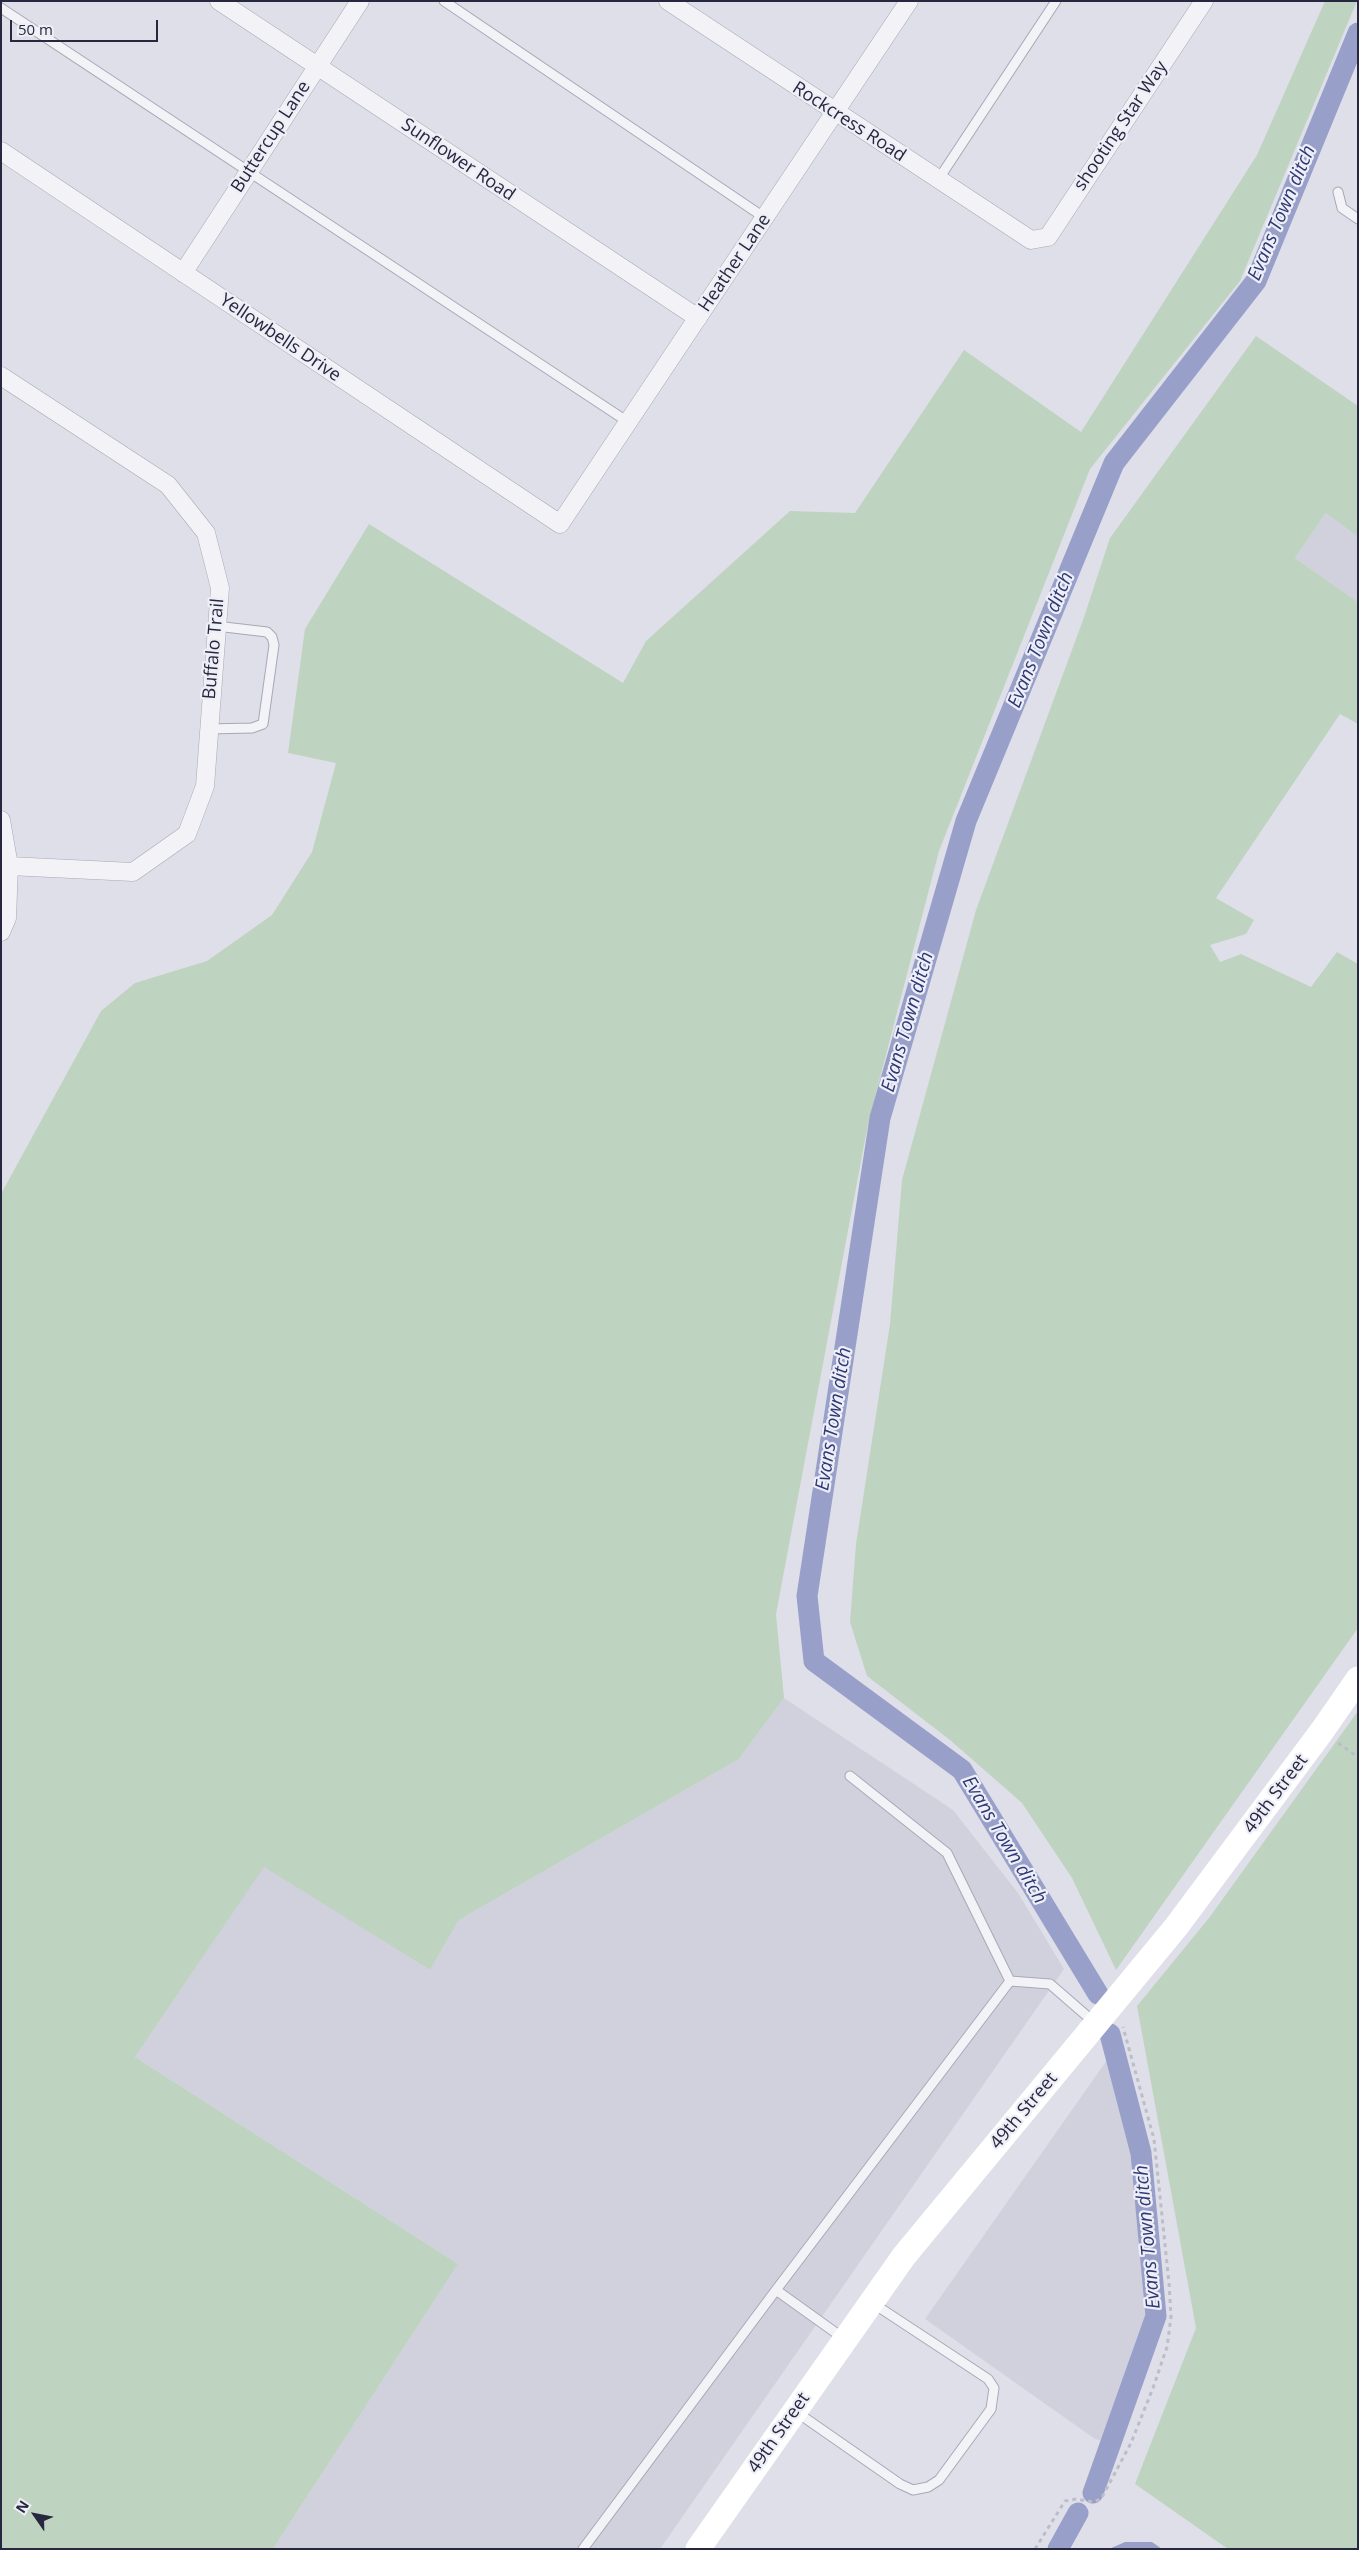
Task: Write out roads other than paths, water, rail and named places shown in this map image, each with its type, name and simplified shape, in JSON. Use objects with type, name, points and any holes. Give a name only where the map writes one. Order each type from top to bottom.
[{"type":"street","name":"Sunflower Road","points":[[219,1],[698,318]]},
{"type":"street","name":"Buttercup Lane","points":[[183,273],[360,1]]},
{"type":"street","name":"Rockcress Road","points":[[668,1],[835,113],[1031,240]]},
{"type":"street","name":"shooting Star Way","points":[[1031,240],[1048,237],[1204,1]]},
{"type":"street","name":"Heather Lane","points":[[560,524],[907,2]]},
{"type":"street","name":"Yellowbells Drive","points":[[1,151],[560,524]]},
{"type":"street","name":"Buffalo Trail","points":[[1,376],[168,484],[206,532],[220,588],[205,786],[187,834],[133,872],[9,866]]},
{"type":"street","points":[[1,820],[9,866],[6,918],[1,932]]},
{"type":"street","name":"49th Street","points":[[698,2549],[904,2256],[1176,1927],[1316,1739],[1358,1679]]},
{"type":"lane","points":[[444,1],[765,218]]},
{"type":"lane","points":[[938,180],[1056,1]]},
{"type":"lane","points":[[1,8],[628,422]]},
{"type":"lane","points":[[1338,192],[1342,208],[1349,216],[1358,219]]},
{"type":"lane","points":[[208,729],[252,728],[263,724],[274,645],[272,637],[267,632],[216,626]]},
{"type":"lane","points":[[850,1776],[947,1853],[1010,1980]]},
{"type":"lane","points":[[1010,1980],[1050,1984],[1096,2023]]},
{"type":"lane","points":[[583,2549],[1010,1980]]},
{"type":"lane","points":[[776,2290],[845,2340]]},
{"type":"lane","points":[[794,2411],[900,2484],[914,2490],[928,2487],[940,2480],[991,2409],[994,2388],[988,2379],[922,2333],[871,2302]]},
{"type":"water","points":[[1125,2542],[1152,2542],[1162,2549],[1109,2549]]},
{"type":"waterway","name":"Evans Town ditch","points":[[1098,1994],[962,1770],[814,1661],[807,1596],[880,1118],[966,821],[1114,463],[1256,281],[1358,33]]},
{"type":"waterway","name":"Evans Town ditch","points":[[1093,2493],[1156,2316],[1141,2153],[1110,2034]]},
{"type":"waterway","name":"Evans Town ditch","points":[[1058,2549],[1078,2513]]}]
